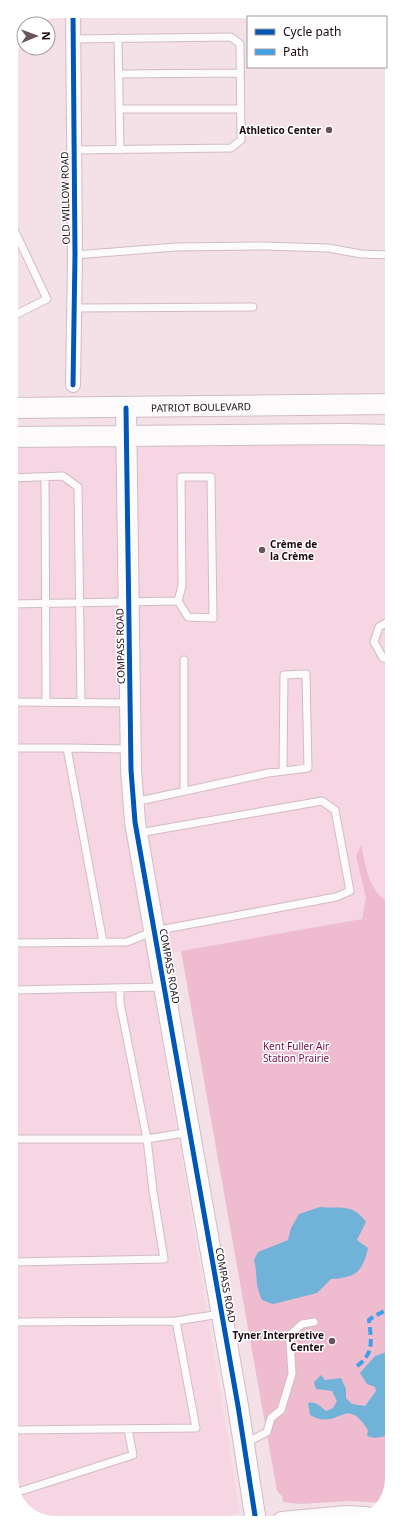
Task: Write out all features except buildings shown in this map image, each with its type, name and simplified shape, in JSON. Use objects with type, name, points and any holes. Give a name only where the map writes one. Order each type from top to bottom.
[{"type":"street","name":"OLD WILLOW ROAD","points":[[73,18],[75,255],[73,385]]},
{"type":"street","name":"PATRIOT BOULEVARD","points":[[18,408],[385,404]]},
{"type":"street","name":"COMPASS ROAD","points":[[126,408],[130,749],[133,803],[137,834],[222,1314],[255,1516]]},
{"type":"street","points":[[18,437],[385,435]]},
{"type":"lane","points":[[73,39],[231,37],[240,44],[241,109],[241,140],[231,148],[74,150]]},
{"type":"lane","points":[[118,38],[120,150]]},
{"type":"lane","points":[[118,74],[240,73]]},
{"type":"lane","points":[[119,109],[241,109]]},
{"type":"lane","points":[[18,238],[47,299],[18,314]]},
{"type":"lane","points":[[75,255],[176,247],[256,246],[328,248],[361,254],[385,255]]},
{"type":"lane","points":[[74,308],[254,307]]},
{"type":"lane","points":[[18,478],[63,476],[78,487],[81,703]]},
{"type":"lane","points":[[45,477],[46,702]]},
{"type":"lane","points":[[181,477],[212,477],[213,618],[188,617],[178,601],[182,586],[181,477]]},
{"type":"lane","points":[[18,604],[178,601]]},
{"type":"lane","points":[[385,624],[379,627],[374,642],[383,658],[385,658]]},
{"type":"lane","points":[[184,660],[184,791]]},
{"type":"lane","points":[[133,803],[283,771],[308,768],[306,674],[284,675],[283,771]]},
{"type":"lane","points":[[18,702],[130,703]]},
{"type":"lane","points":[[18,748],[130,749]]},
{"type":"lane","points":[[67,748],[103,942]]},
{"type":"lane","points":[[18,943],[127,942],[154,931],[336,897],[350,892],[335,810],[322,801],[137,834]]},
{"type":"lane","points":[[18,990],[164,987]]},
{"type":"lane","points":[[18,1262],[164,1259],[153,1191],[147,1139],[120,1003],[120,989]]},
{"type":"lane","points":[[18,1139],[147,1139],[190,1132]]},
{"type":"lane","points":[[18,1322],[176,1321],[222,1314]]},
{"type":"lane","points":[[18,1430],[196,1428],[176,1321]]},
{"type":"lane","points":[[244,1444],[267,1432],[271,1418],[281,1410],[292,1374],[290,1342],[292,1333],[302,1324],[314,1322]]},
{"type":"lane","points":[[20,1491],[133,1455],[128,1429]]},
{"type":"shaded area","points":[[246,444],[385,446],[385,901],[373,888],[361,845],[356,856],[366,898],[362,919],[148,957],[240,1512],[227,1516],[52,1516],[34,1510],[23,1498],[19,1486],[18,446]]},
{"type":"green space","name":"Kent Fuller Air Station Prairie","points":[[361,845],[373,887],[378,894],[385,899],[385,1479],[382,1493],[376,1503],[350,1501],[300,1504],[283,1502],[282,1496],[277,1491],[181,951],[362,919],[366,898],[356,856]]},
{"type":"water","points":[[320,1207],[351,1209],[361,1216],[366,1222],[357,1240],[368,1248],[360,1268],[352,1275],[331,1279],[317,1293],[273,1304],[262,1300],[257,1284],[254,1260],[258,1252],[288,1240],[291,1228],[299,1214]]},
{"type":"water","points":[[385,1352],[385,1436],[375,1438],[367,1436],[368,1430],[360,1419],[353,1414],[347,1413],[328,1419],[320,1419],[310,1415],[308,1403],[316,1403],[326,1411],[333,1408],[337,1401],[332,1391],[316,1389],[314,1382],[321,1375],[325,1380],[341,1378],[346,1389],[346,1398],[352,1404],[365,1406],[376,1391],[375,1387],[367,1384],[360,1373],[375,1356]]},
{"type":"marked path","points":[[357,1366],[363,1361],[369,1351],[371,1340],[369,1320],[385,1310]]},
{"type":"cycle path","points":[[73,18],[75,255],[73,385]]},
{"type":"cycle path","points":[[126,408],[131,770],[135,822],[238,1406],[255,1516]]},
{"type":"place","name":"Athletico Center","points":[[329,130]]},
{"type":"place","name":"Crème de la Crème","points":[[262,550]]},
{"type":"place","name":"Tyner Interpretive Center","points":[[332,1341]]}]
